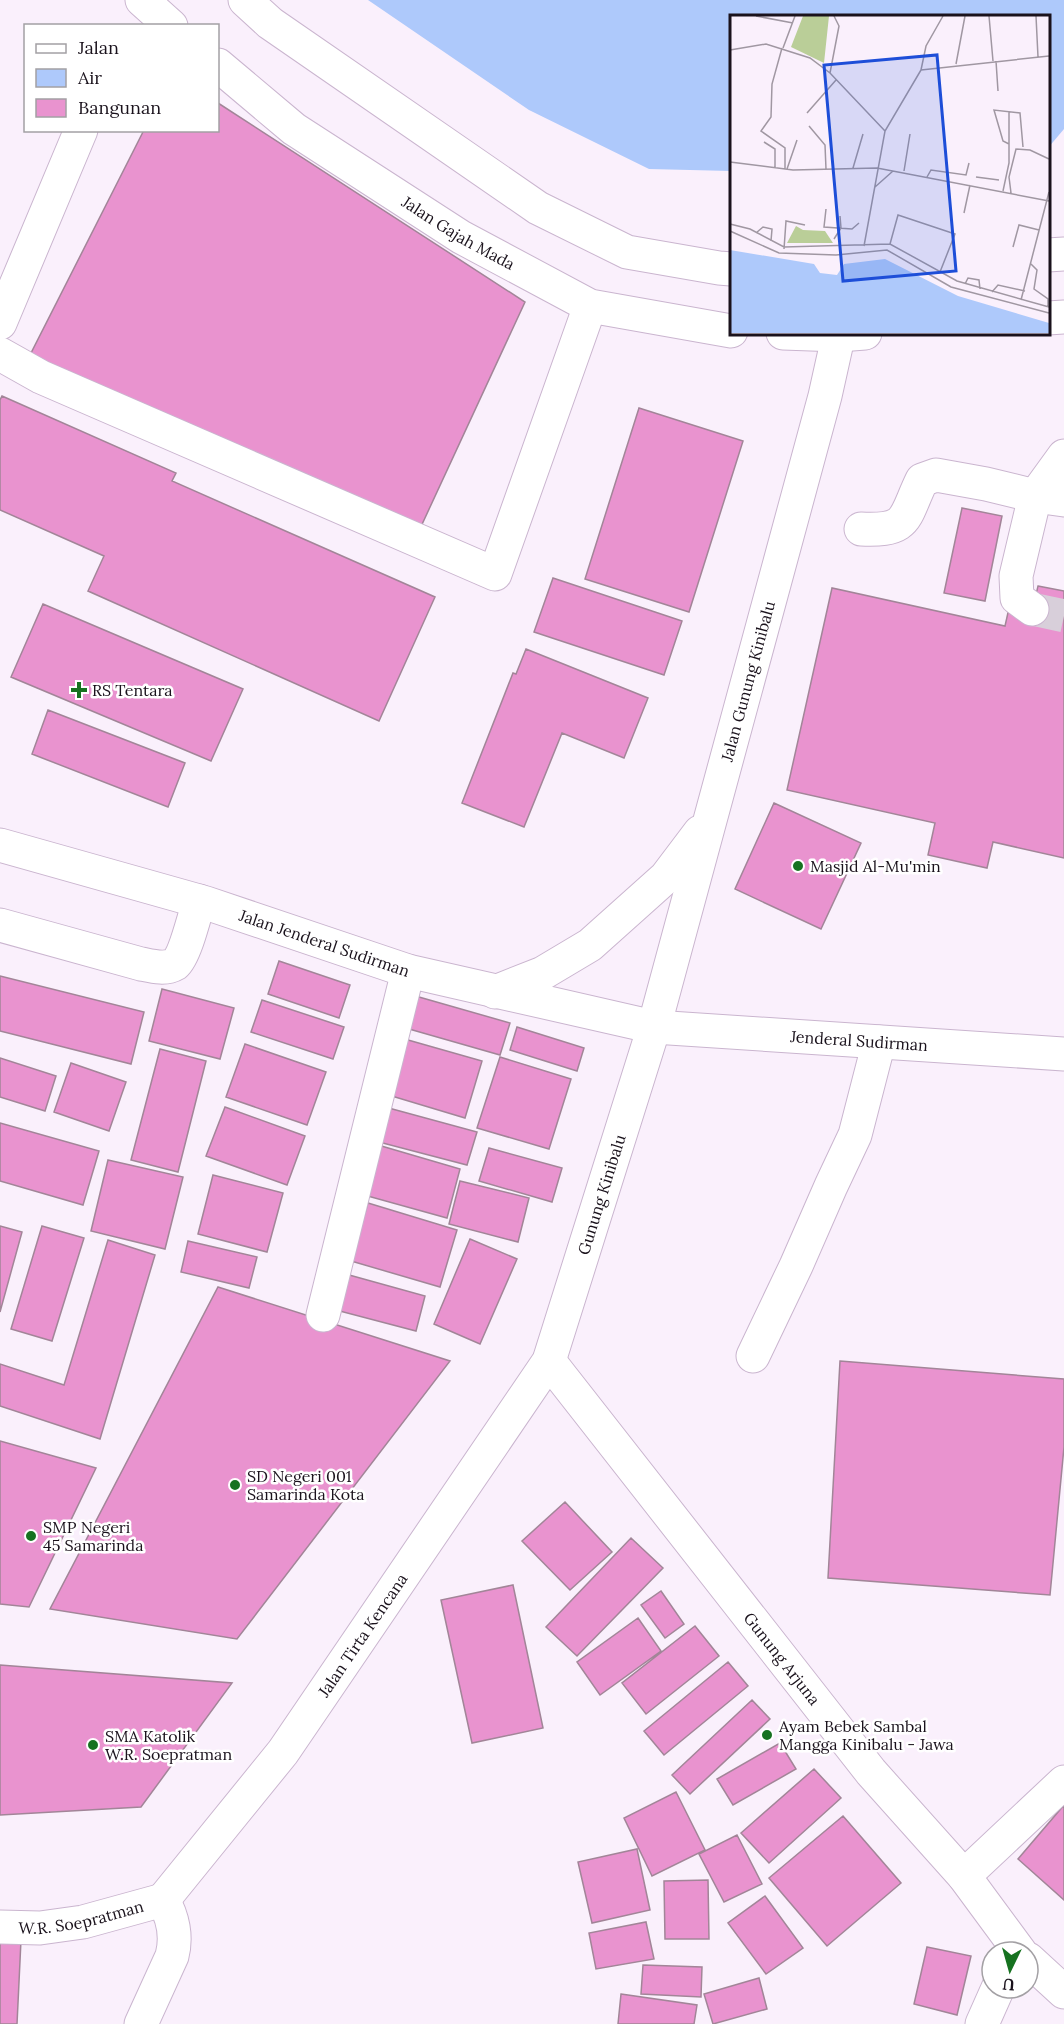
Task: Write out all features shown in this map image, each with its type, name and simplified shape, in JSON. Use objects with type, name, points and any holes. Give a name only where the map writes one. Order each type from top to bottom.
[{"type":"main road","points":[[245,0],[270,23],[538,208],[627,252],[730,269]]},
{"type":"main road","name":"Jalan Gajah Mada","points":[[219,66],[303,136],[461,237],[590,306],[730,331]]},
{"type":"main road","points":[[0,323],[80,132]]},
{"type":"main road","points":[[1049,255],[1064,254]]},
{"type":"main road","points":[[0,354],[41,377],[495,574],[590,306]]},
{"type":"main road","points":[[1049,318],[1064,316]]},
{"type":"main road","name":"Jalan Gunung Kinibalu","points":[[654,1027],[825,396],[848,334]]},
{"type":"main road","points":[[1032,609],[1017,598],[1015,586],[1064,456]]},
{"type":"main road","points":[[861,529],[885,530],[899,525],[906,516],[922,480],[936,475],[1049,498]]},
{"type":"main road","points":[[495,992],[543,973],[590,945],[666,877],[710,818]]},
{"type":"main road","name":"Jalan Jenderal Sudirman","points":[[0,845],[199,901],[408,971],[654,1027]]},
{"type":"main road","points":[[0,925],[141,964],[166,967],[175,964],[181,954],[199,901]]},
{"type":"main road","points":[[323,1315],[408,971]]},
{"type":"main road","name":"Jenderal Sudirman","points":[[654,1027],[1064,1054]]},
{"type":"main road","name":"Gunung Kinibalu","points":[[549,1361],[654,1027]]},
{"type":"main road","points":[[753,1356],[855,1135],[879,1042]]},
{"type":"main road","name":"Gunung Arjuna","points":[[549,1361],[871,1772],[964,1876],[1011,1940]]},
{"type":"main road","name":"Jalan Tirta Kencana","points":[[163,1900],[283,1752],[549,1361]]},
{"type":"main road","points":[[964,1876],[1064,1782]]},
{"type":"main road","points":[[141,2024],[172,1956],[175,1944],[173,1923],[163,1900]]},
{"type":"main road","name":"W.R. Soepratman","points":[[0,1927],[40,1928],[83,1923],[163,1900]]},
{"type":"main road","name":"Gunung Arjuna","points":[[1040,1971],[1064,1992]]},
{"type":"main road","points":[[982,2024],[993,2000]]},
{"type":"water","points":[[368,0],[1064,0],[1064,129],[1049,147],[1049,15],[730,15],[730,171],[649,169],[529,110]]},
{"type":"building","points":[[219,104],[525,302],[418,533],[27,361],[143,132],[219,132]]},
{"type":"building","points":[[2,396],[176,473],[172,481],[435,597],[379,721],[88,591],[104,556],[0,510],[0,400]]},
{"type":"building","points":[[639,408],[743,441],[689,612],[585,579]]},
{"type":"building","points":[[962,508],[1002,516],[985,601],[944,593]]},
{"type":"building","points":[[553,578],[682,621],[664,675],[534,632]]},
{"type":"building","points":[[1038,586],[1064,591],[1064,858],[993,842],[987,868],[928,855],[935,823],[787,790],[832,588],[1005,626],[1009,608],[1032,612]]},
{"type":"building","points":[[43,604],[243,689],[211,761],[11,677]]},
{"type":"building","points":[[526,649],[648,698],[624,758],[562,733],[524,827],[462,803],[513,673],[516,674]]},
{"type":"building","points":[[48,710],[185,763],[168,807],[32,754]]},
{"type":"building","name":"Masjid Al-Mu'min","points":[[774,803],[861,843],[821,929],[735,889]]},
{"type":"building","points":[[279,961],[350,985],[339,1018],[268,994]]},
{"type":"building","points":[[0,976],[144,1012],[131,1064],[0,1031]]},
{"type":"building","points":[[162,989],[234,1008],[220,1059],[149,1041]]},
{"type":"building","points":[[412,995],[510,1023],[500,1055],[402,1027]]},
{"type":"building","points":[[262,1000],[344,1027],[333,1059],[251,1032]]},
{"type":"building","points":[[517,1027],[584,1048],[577,1071],[510,1050]]},
{"type":"building","points":[[401,1038],[482,1061],[465,1118],[385,1094]]},
{"type":"building","points":[[245,1044],[326,1072],[307,1125],[226,1097]]},
{"type":"building","points":[[160,1049],[206,1061],[178,1172],[131,1160]]},
{"type":"building","points":[[500,1057],[571,1079],[549,1149],[477,1128]]},
{"type":"building","points":[[0,1058],[56,1076],[45,1111],[0,1097]]},
{"type":"building","points":[[71,1063],[126,1082],[109,1131],[54,1112]]},
{"type":"building","points":[[225,1107],[305,1136],[287,1185],[206,1156]]},
{"type":"building","points":[[385,1107],[477,1132],[467,1165],[375,1141]]},
{"type":"building","points":[[0,1123],[99,1151],[83,1205],[0,1181]]},
{"type":"building","points":[[378,1145],[460,1169],[447,1218],[364,1195]]},
{"type":"building","points":[[489,1148],[562,1168],[552,1202],[479,1181]]},
{"type":"building","points":[[108,1160],[183,1177],[165,1249],[91,1231]]},
{"type":"building","points":[[213,1175],[283,1193],[267,1252],[198,1234]]},
{"type":"building","points":[[460,1181],[529,1198],[518,1242],[449,1224]]},
{"type":"building","points":[[368,1203],[457,1230],[440,1287],[351,1261]]},
{"type":"building","points":[[0,1226],[22,1232],[0,1312]]},
{"type":"building","points":[[42,1226],[84,1238],[52,1341],[11,1329]]},
{"type":"building","points":[[470,1239],[517,1259],[480,1344],[434,1324]]},
{"type":"building","points":[[108,1240],[155,1255],[100,1439],[0,1406],[0,1364],[64,1385]]},
{"type":"building","points":[[188,1241],[257,1257],[249,1288],[181,1272]]},
{"type":"building","points":[[342,1273],[425,1296],[416,1331],[332,1309]]},
{"type":"building","name":"SD Negeri 001 Samarinda Kota","points":[[218,1287],[450,1361],[237,1639],[50,1609]]},
{"type":"building","points":[[840,1361],[1064,1379],[1064,1447],[1050,1595],[828,1578]]},
{"type":"building","name":"SMP Negeri 45 Samarinda","points":[[0,1441],[96,1468],[29,1607],[0,1604]]},
{"type":"building","points":[[565,1502],[612,1552],[570,1590],[522,1541]]},
{"type":"building","points":[[631,1538],[663,1568],[577,1656],[546,1627]]},
{"type":"building","points":[[513,1585],[543,1728],[472,1743],[441,1600]]},
{"type":"building","points":[[661,1591],[684,1624],[665,1638],[641,1605]]},
{"type":"building","points":[[638,1618],[661,1651],[600,1695],[577,1662]]},
{"type":"building","points":[[695,1626],[719,1656],[646,1714],[622,1683]]},
{"type":"building","points":[[728,1662],[748,1686],[664,1755],[644,1731]]},
{"type":"building","name":"SMA Katolik W.R. Soepratman","points":[[0,1665],[232,1683],[141,1807],[0,1815]]},
{"type":"building","points":[[752,1700],[770,1719],[690,1794],[672,1775]]},
{"type":"building","points":[[780,1743],[796,1769],[733,1805],[717,1779]]},
{"type":"building","points":[[814,1769],[841,1798],[769,1863],[741,1833]]},
{"type":"building","points":[[676,1792],[705,1850],[652,1876],[624,1818]]},
{"type":"building","points":[[1064,1805],[1064,1900],[1018,1859]]},
{"type":"building","points":[[843,1816],[901,1883],[827,1946],[769,1878]]},
{"type":"building","points":[[737,1835],[762,1884],[724,1902],[699,1854]]},
{"type":"building","points":[[637,1849],[650,1910],[592,1923],[578,1862]]},
{"type":"building","points":[[708,1880],[709,1939],[665,1939],[664,1881]]},
{"type":"building","points":[[765,1896],[803,1948],[766,1974],[728,1923]]},
{"type":"building","points":[[646,1922],[654,1959],[596,1969],[589,1933]]},
{"type":"building","points":[[0,1938],[21,1940],[17,2024],[0,2024]]},
{"type":"building","points":[[927,1947],[971,1956],[957,2015],[914,2004]]},
{"type":"building","points":[[643,1965],[702,1967],[701,1997],[641,1994]]},
{"type":"building","points":[[759,1978],[767,2009],[713,2024],[704,1994]]},
{"type":"building","points":[[621,1994],[697,2005],[694,2024],[618,2024]]},
{"type":"tunnel","points":[[1032,609],[1064,616]]},
{"type":"place","name":"RS Tentara","points":[[79,690]]},
{"type":"place","name":"Masjid Al-Mu'min","points":[[798,866]]},
{"type":"place","name":"SD Negeri 001 Samarinda Kota","points":[[235,1485]]},
{"type":"place","name":"SMP Negeri 45 Samarinda","points":[[31,1536]]},
{"type":"place","name":"Ayam Bebek Sambal Mangga Kinibalu - Jawa","points":[[767,1735]]},
{"type":"place","name":"SMA Katolik W.R. Soepratman","points":[[93,1745]]}]
